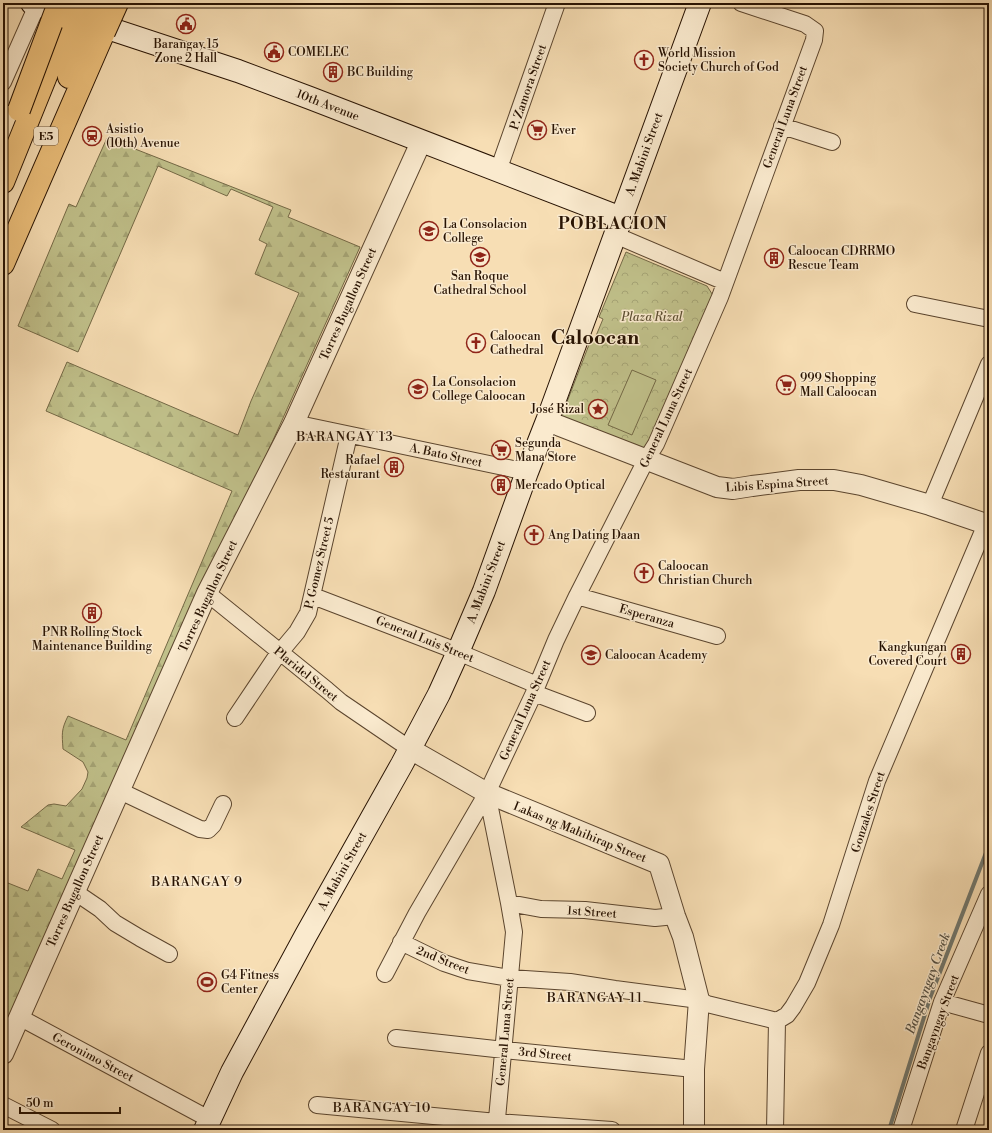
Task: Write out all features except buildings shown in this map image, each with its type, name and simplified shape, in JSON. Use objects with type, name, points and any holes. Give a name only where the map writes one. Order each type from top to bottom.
[{"type":"highway","points":[[3,152],[59,3]]},
{"type":"highway","name":"E5","points":[[3,182],[75,3]]},
{"type":"highway","name":"E5","points":[[3,246],[98,3]]},
{"type":"highway","points":[[3,264],[117,3]]},
{"type":"main road","name":"A. Mabini Street","points":[[207,1125],[232,1072],[306,935],[410,749],[439,694],[458,652],[484,591],[700,3]]},
{"type":"main road","name":"10th Avenue","points":[[36,4],[238,71],[310,98],[498,171],[618,227]]},
{"type":"street","name":"P. Zamora Street","points":[[498,171],[557,3]]},
{"type":"street","name":"General Luna Street","points":[[385,974],[401,942],[487,793],[577,596],[646,460],[656,444],[725,282],[814,40],[814,31],[805,24],[740,3]]},
{"type":"street","points":[[3,82],[36,4]]},
{"type":"street","points":[[782,126],[832,142]]},
{"type":"street","name":"Torres Bugallon Street","points":[[3,1054],[207,593],[294,423],[421,142]]},
{"type":"street","points":[[618,227],[725,282]]},
{"type":"street","points":[[915,304],[989,319]]},
{"type":"street","points":[[930,505],[989,364]]},
{"type":"street","name":"Libis Espina Street","points":[[547,421],[717,487],[733,489],[799,480],[834,480],[861,485],[930,505],[987,525]]},
{"type":"street","name":"A. Bato Street","points":[[294,423],[527,472]]},
{"type":"street","name":"P. Gomez Street 5","points":[[235,718],[254,688],[280,652],[297,632],[308,613],[349,435]]},
{"type":"street","name":"Gonzales Street","points":[[777,1021],[787,1015],[807,983],[828,932],[877,781],[987,525]]},
{"type":"street","name":"Plaridel Street","points":[[207,593],[341,702],[410,749]]},
{"type":"street","name":"General Luis Street","points":[[312,596],[458,652],[587,713]]},
{"type":"street","name":"Esperanza","points":[[577,596],[717,636]]},
{"type":"street","name":"Lakas ng Mahihirap Street","points":[[410,749],[487,793],[659,864],[683,937],[699,1000],[694,1069],[694,1130]]},
{"type":"street","points":[[120,791],[200,829],[208,830],[213,825],[223,804]]},
{"type":"street","name":"General Luna Street","points":[[487,793],[510,902],[514,932],[496,1126]]},
{"type":"street","points":[[75,892],[100,908],[115,923],[169,954]]},
{"type":"street","name":"Bangayngay Street","points":[[901,1130],[942,1002],[989,894]]},
{"type":"street","name":"1st Street","points":[[510,902],[541,909],[585,910],[655,918],[675,916]]},
{"type":"street","name":"2nd Street","points":[[401,942],[444,963],[468,971],[510,978],[570,982],[699,1000]]},
{"type":"street","points":[[699,1000],[707,1004],[777,1021],[775,1130]]},
{"type":"street","points":[[942,1002],[989,1015]]},
{"type":"street","name":"Geronimo Street","points":[[19,1017],[207,1125]]},
{"type":"street","name":"3rd Street","points":[[396,1038],[694,1069]]},
{"type":"street","points":[[964,1130],[989,1053]]},
{"type":"street","points":[[3,1105],[52,1130]]},
{"type":"street","points":[[317,1105],[496,1126],[612,1130]]},
{"type":"green space","points":[[107,138],[291,210],[288,217],[360,247],[3,1040],[3,881],[28,891],[38,869],[62,879],[75,850],[21,827],[48,805],[54,804],[66,806],[82,789],[87,778],[88,772],[83,762],[63,749],[62,732],[68,716],[126,740],[232,491],[46,411],[67,362],[238,435],[251,401],[299,293],[255,274],[267,244],[259,240],[273,207],[231,189],[227,196],[158,166],[78,352],[18,326],[69,204],[76,207]]},
{"type":"green space","name":"Plaza Rizal","points":[[626,252],[707,286],[714,297],[645,456],[560,420],[590,342],[593,343],[603,319],[599,317]]},
{"type":"green space","points":[[632,370],[656,380],[632,435],[608,425]]},
{"type":"waterway","name":"Bangayngay Creek","points":[[889,1130],[930,998],[989,845]]},
{"type":"place","name":"Barangay 15 Zone 2 Hall","points":[[186,24]]},
{"type":"place","name":"COMELEC","points":[[274,52]]},
{"type":"place","name":"World Mission Society Church of God","points":[[644,60]]},
{"type":"place","name":"BC Building","points":[[333,72]]},
{"type":"place","name":"Ever","points":[[537,130]]},
{"type":"place","name":"Asistio (10th) Avenue","points":[[92,136]]},
{"type":"place","name":"La Consolacion College","points":[[429,231]]},
{"type":"place","name":"San Roque Cathedral School","points":[[480,257]]},
{"type":"place","name":"Caloocan CDRRMO Rescue Team","points":[[774,258]]},
{"type":"place","name":"Caloocan Cathedral","points":[[476,343]]},
{"type":"place","name":"999 Shopping Mall Caloocan","points":[[786,385]]},
{"type":"place","name":"La Consolacion College Caloocan","points":[[418,389]]},
{"type":"place","name":"José Rizal","points":[[598,409]]},
{"type":"place","name":"Segunda Mana Store","points":[[501,450]]},
{"type":"place","name":"Rafael Restaurant","points":[[394,467]]},
{"type":"place","name":"Mercado Optical","points":[[501,485]]},
{"type":"place","name":"Ang Dating Daan","points":[[534,535]]},
{"type":"place","name":"Caloocan Christian Church","points":[[644,573]]},
{"type":"place","name":"PNR Rolling Stock Maintenance Building","points":[[92,613]]},
{"type":"place","name":"Kangkungan Covered Court","points":[[961,654]]},
{"type":"place","name":"Caloocan Academy","points":[[591,655]]},
{"type":"place","name":"G4 Fitness Center","points":[[207,982]]},
{"type":"district","name":"POBLACION","points":[[613,223]]},
{"type":"district","name":"Caloocan","points":[[595,337]]},
{"type":"district","name":"BARANGAY 13","points":[[345,436]]},
{"type":"district","name":"BARANGAY 9","points":[[197,881]]},
{"type":"district","name":"BARANGAY 11","points":[[595,997]]},
{"type":"district","name":"BARANGAY 10","points":[[382,1107]]}]
